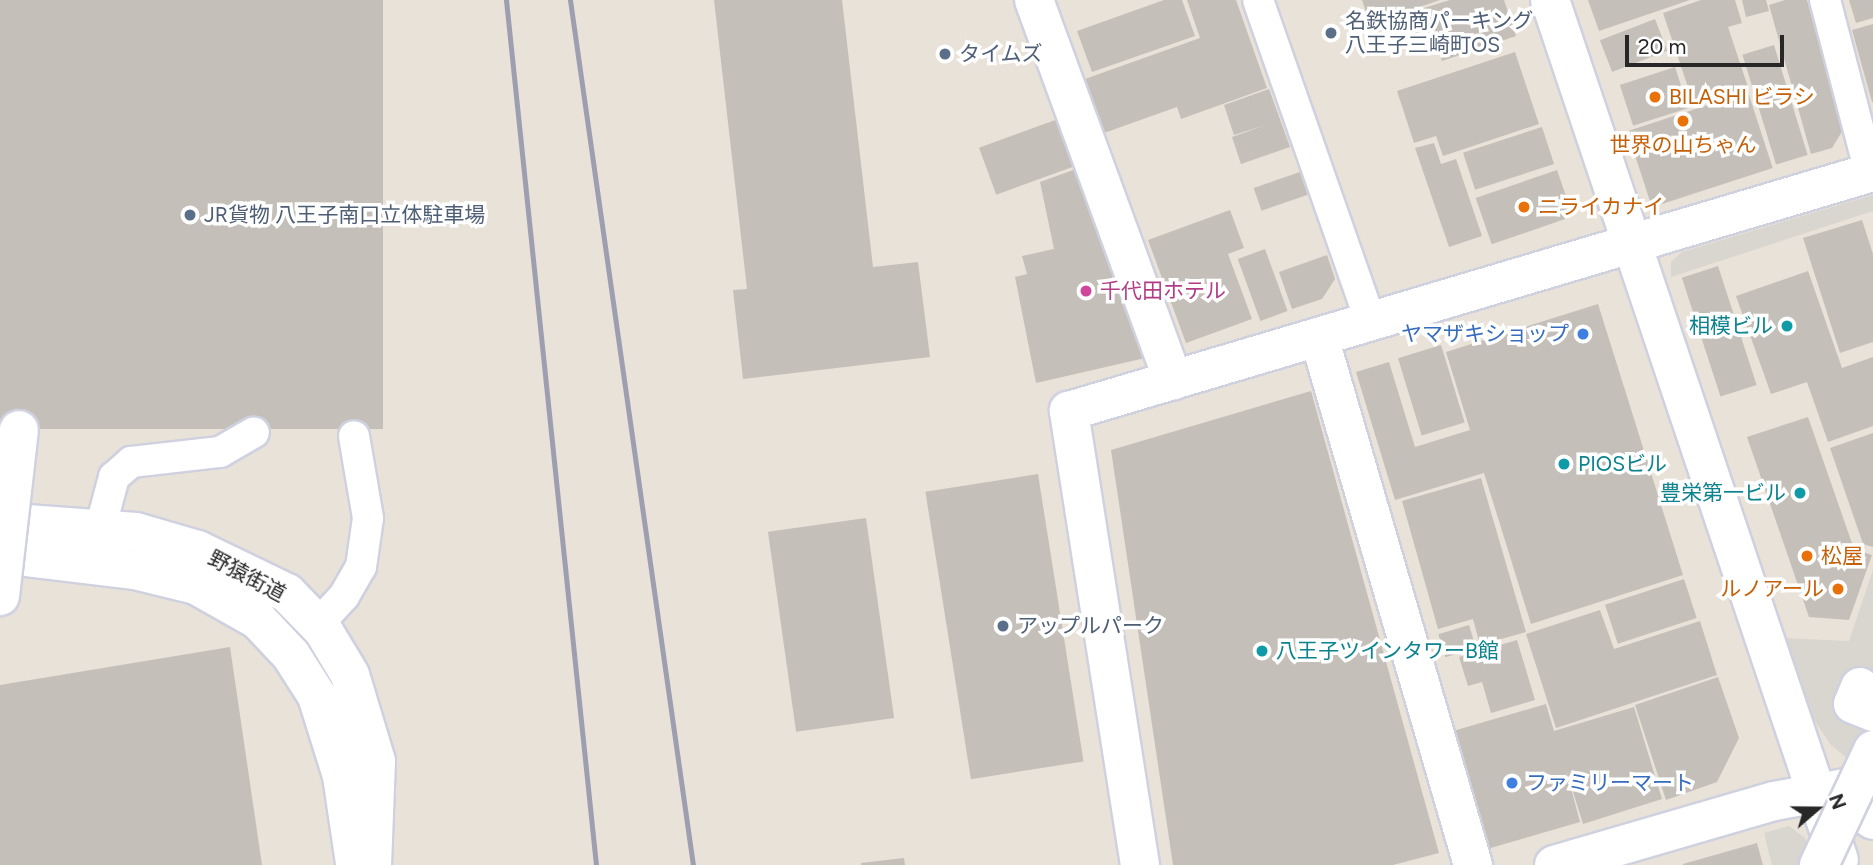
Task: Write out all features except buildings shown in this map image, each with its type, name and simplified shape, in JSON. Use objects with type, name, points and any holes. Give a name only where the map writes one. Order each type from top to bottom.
[{"type":"street","points":[[1034,0],[1173,380]]},
{"type":"street","points":[[1550,0],[1630,245],[1861,756],[1840,865]]},
{"type":"street","points":[[1140,865],[1069,411],[1872,172]]},
{"type":"street","points":[[1319,337],[1473,865]]},
{"type":"street","points":[[0,596],[19,430]]},
{"type":"street","name":"野猿街道","points":[[0,522],[136,532],[198,550],[287,593],[318,624],[350,675],[376,761],[372,865]]},
{"type":"street","name":"野猿街道","points":[[0,554],[135,570],[196,585],[258,620],[290,655],[317,696],[342,776],[355,865]]},
{"type":"street","points":[[1555,865],[1774,802],[1861,756]]},
{"type":"street","points":[[1819,865],[1861,756]]},
{"type":"lane","points":[[1258,0],[1371,322]]},
{"type":"lane","points":[[1825,0],[1872,172]]},
{"type":"lane","points":[[100,528],[114,477],[131,461],[220,452],[254,432]]},
{"type":"lane","points":[[318,624],[344,597],[360,567],[368,518],[354,436]]},
{"type":"shaded area","points":[[1873,195],[1873,211],[1671,277],[1671,262],[1682,252]]},
{"type":"shaded area","points":[[1873,570],[1873,762],[1849,760],[1830,744],[1814,720],[1783,638],[1849,641]]},
{"type":"shaded area","points":[[1789,826],[1805,838],[1815,865],[1772,865],[1764,833]]},
{"type":"railway","points":[[506,0],[596,865]]},
{"type":"railway","points":[[570,0],[693,865]]},
{"type":"place","name":"名鉄協商パーキング 八王子三崎町OS","points":[[1331,33]]},
{"type":"place","name":"タイムズ","points":[[945,54]]},
{"type":"place","name":"BILASHI ビラシ","points":[[1655,97]]},
{"type":"place","name":"世界の山ちゃん","points":[[1683,121]]},
{"type":"place","name":"ニライカナイ","points":[[1524,207]]},
{"type":"place","name":"JR貨物 八王子南口立体駐車場","points":[[190,215]]},
{"type":"place","name":"千代田ホテル","points":[[1086,291]]},
{"type":"place","name":"相模ビル","points":[[1787,326]]},
{"type":"place","name":"ヤマザキショップ","points":[[1583,334]]},
{"type":"place","name":"PIOSビル","points":[[1564,464]]},
{"type":"place","name":"豊栄第一ビル","points":[[1800,493]]},
{"type":"place","name":"松屋","points":[[1807,556]]},
{"type":"place","name":"ルノアール","points":[[1838,589]]},
{"type":"place","name":"アップルパーク","points":[[1003,626]]},
{"type":"place","name":"八王子ツインタワーB館","points":[[1262,651]]},
{"type":"place","name":"ファミリーマート","points":[[1512,783]]}]
